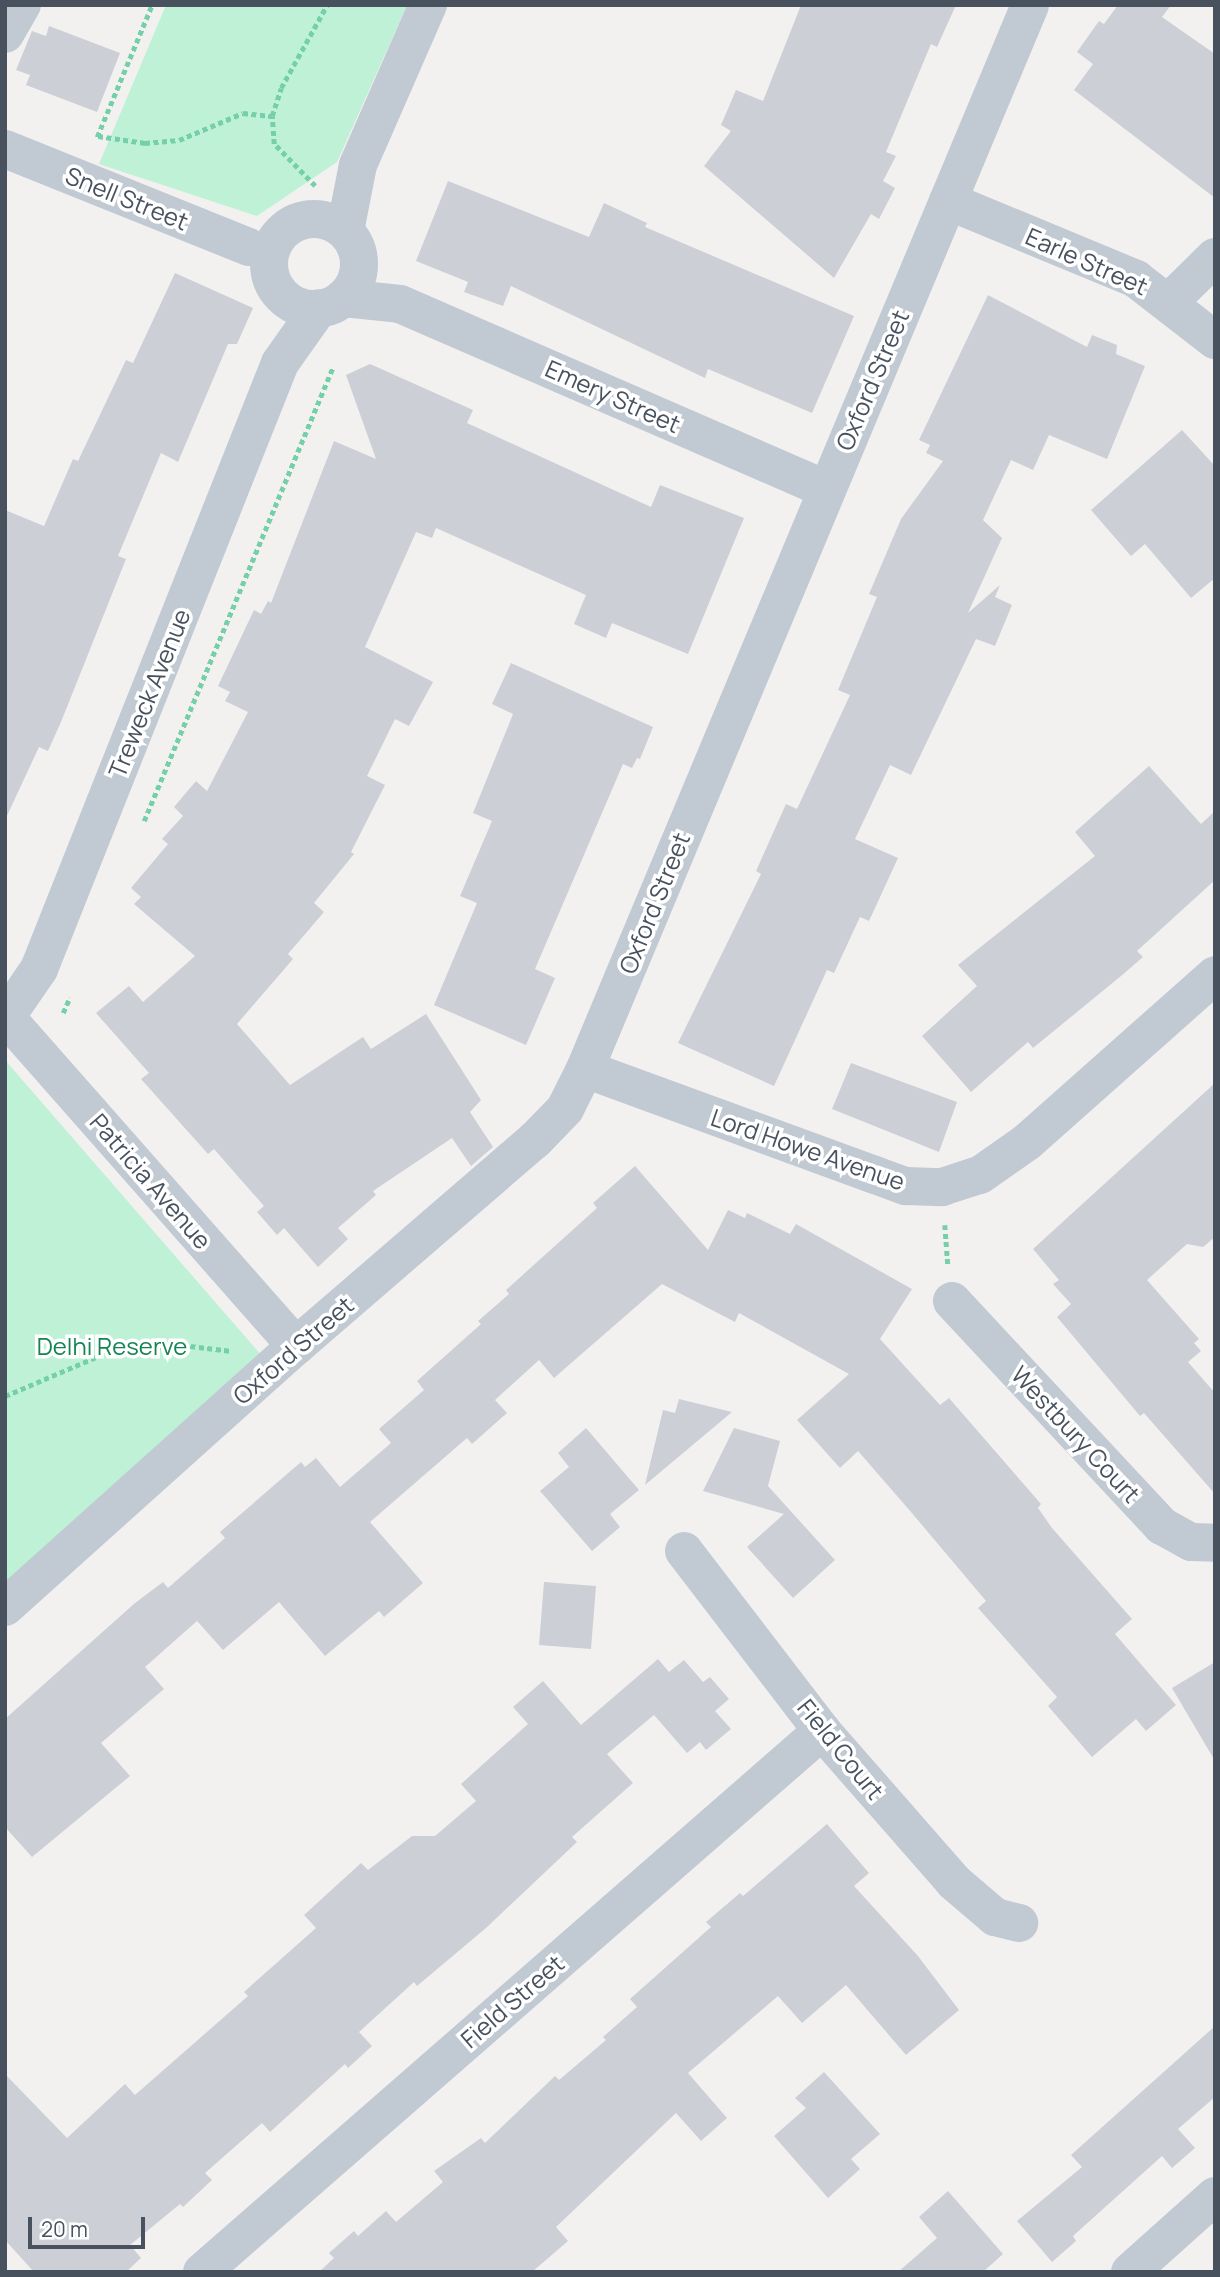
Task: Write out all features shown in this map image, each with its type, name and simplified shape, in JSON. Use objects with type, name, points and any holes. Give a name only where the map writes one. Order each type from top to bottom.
[{"type":"street","points":[[5,34],[22,5]]},
{"type":"street","points":[[337,226],[292,224],[270,253],[269,269],[315,301],[355,281],[337,226],[358,165],[428,5]]},
{"type":"street","name":"Oxford Street","points":[[5,1607],[296,1346],[535,1140],[565,1109],[585,1069],[825,489],[1030,5]]},
{"type":"street","name":"Snell Street","points":[[5,149],[249,247]]},
{"type":"street","name":"Earle Street","points":[[948,201],[1136,279],[1170,301],[1215,340]]},
{"type":"street","name":"Emery Street","points":[[337,226],[400,304]]},
{"type":"street","points":[[1170,301],[1215,257]]},
{"type":"street","name":"Emery Street","points":[[315,301],[400,304],[825,489]]},
{"type":"street","name":"Treweck Avenue","points":[[6,1017],[39,969],[280,363],[315,301]]},
{"type":"street","name":"Lord Howe Avenue","points":[[585,1069],[906,1186],[942,1187],[980,1175],[1027,1142],[1215,975]]},
{"type":"street","name":"Patricia Avenue","points":[[6,1017],[296,1346]]},
{"type":"street","name":"Westbury Court","points":[[951,1301],[1162,1526],[1191,1542],[1215,1543]]},
{"type":"street","name":"Field Court","points":[[684,1550],[822,1731],[974,1903],[995,1917],[1019,1923]]},
{"type":"street","name":"Field Street","points":[[202,2272],[822,1731]]},
{"type":"street","points":[[1130,2272],[1215,2196]]},
{"type":"path","points":[[92,146],[152,5]]},
{"type":"path","points":[[327,5],[281,88],[272,116],[274,144],[312,184],[337,226]]},
{"type":"path","points":[[98,136],[145,143],[179,140],[243,113],[272,116]]},
{"type":"path","points":[[139,833],[332,369]]},
{"type":"path","points":[[63,1013],[74,987]]},
{"type":"path","points":[[942,1187],[951,1301]]},
{"type":"path","points":[[5,1396],[108,1352],[182,1345],[234,1351],[269,1315]]},
{"type":"green space","points":[[166,5],[407,5],[337,162],[257,216],[99,164]]},
{"type":"green space","name":"Delhi Reserve","points":[[5,1060],[262,1356],[5,1582]]},
{"type":"building","points":[[801,5],[956,5],[937,47],[931,44],[886,152],[896,156],[883,181],[895,188],[879,219],[871,214],[834,278],[704,166],[731,131],[721,125],[736,90],[763,101]]},
{"type":"building","points":[[1118,5],[1171,5],[1162,17],[1215,54],[1215,198],[1074,90],[1093,64],[1077,52],[1099,21],[1104,24]]},
{"type":"building","points":[[49,26],[120,53],[97,112],[26,85],[30,75],[16,70],[32,31],[46,36]]},
{"type":"building","points":[[448,181],[589,237],[604,203],[647,223],[645,227],[854,316],[812,413],[708,369],[705,378],[511,286],[503,306],[464,292],[468,282],[416,261]]},
{"type":"building","points":[[175,273],[253,308],[237,344],[228,344],[178,462],[161,453],[118,556],[126,559],[61,722],[48,751],[39,747],[5,820],[5,510],[44,526],[73,459],[78,461],[126,360],[133,363]]},
{"type":"building","points":[[988,295],[1087,347],[1092,335],[1117,345],[1116,354],[1145,366],[1107,459],[1049,435],[1033,470],[1011,460],[983,520],[1002,538],[968,613],[1000,585],[995,597],[1012,605],[995,646],[976,639],[911,775],[890,765],[855,839],[898,858],[869,921],[860,917],[834,973],[827,970],[774,1086],[678,1043],[761,874],[756,871],[786,804],[797,809],[850,695],[838,690],[877,597],[869,594],[901,519],[943,461],[926,453],[930,445],[919,440]]},
{"type":"building","points":[[370,364],[473,410],[467,423],[651,507],[660,485],[744,518],[688,654],[612,623],[606,638],[574,624],[586,595],[436,528],[432,538],[416,532],[365,647],[433,682],[409,726],[395,719],[367,776],[385,785],[351,852],[354,854],[314,903],[324,912],[288,954],[293,959],[237,1024],[290,1085],[363,1037],[371,1049],[426,1014],[481,1100],[470,1112],[493,1147],[471,1166],[452,1138],[373,1191],[376,1195],[338,1228],[348,1239],[318,1267],[284,1228],[277,1235],[257,1212],[264,1206],[214,1149],[208,1154],[141,1079],[149,1073],[96,1013],[129,986],[143,1002],[195,956],[134,904],[141,897],[131,888],[168,844],[162,839],[183,816],[174,807],[196,781],[207,791],[248,712],[225,701],[230,692],[218,686],[254,610],[261,614],[268,601],[271,603],[334,441],[376,459],[346,375]]},
{"type":"building","points":[[1182,430],[1215,466],[1215,578],[1191,598],[1145,544],[1131,556],[1091,510]]},
{"type":"building","points":[[511,663],[653,727],[640,759],[637,758],[632,768],[623,764],[535,969],[555,978],[526,1045],[434,1005],[477,903],[460,896],[492,821],[473,813],[513,714],[492,704]]},
{"type":"building","points":[[1149,766],[1201,824],[1215,811],[1215,880],[1137,951],[1143,957],[1033,1048],[1028,1042],[971,1092],[922,1036],[977,986],[958,965],[1095,856],[1075,832]]},
{"type":"building","points":[[851,1063],[957,1102],[939,1152],[832,1109]]},
{"type":"building","points":[[1215,1083],[1215,1237],[1203,1247],[1187,1244],[1147,1280],[1199,1339],[1194,1343],[1201,1351],[1188,1362],[1215,1393],[1215,1494],[1144,1413],[1140,1416],[1057,1317],[1071,1304],[1053,1284],[1059,1280],[1033,1249]]},
{"type":"building","points":[[635,1166],[708,1250],[728,1210],[745,1218],[747,1213],[790,1234],[796,1224],[912,1289],[880,1339],[940,1405],[949,1398],[1041,1504],[1038,1508],[1052,1528],[1132,1619],[1115,1634],[1176,1705],[1146,1731],[1136,1719],[1092,1757],[1048,1706],[1057,1697],[978,1608],[986,1601],[858,1451],[840,1468],[797,1420],[849,1374],[739,1313],[735,1322],[662,1284],[554,1378],[539,1360],[495,1400],[507,1413],[472,1444],[467,1438],[370,1522],[423,1583],[384,1617],[379,1611],[325,1656],[279,1602],[223,1650],[197,1621],[145,1667],[164,1689],[101,1743],[130,1776],[32,1857],[5,1827],[5,1719],[135,1603],[163,1582],[168,1588],[225,1538],[220,1532],[301,1462],[305,1467],[316,1458],[340,1487],[391,1443],[379,1429],[424,1390],[417,1381],[481,1324],[478,1321],[509,1294],[506,1290],[597,1208],[593,1203]]},
{"type":"building","points":[[679,1399],[732,1412],[645,1485],[663,1410],[675,1413]]},
{"type":"building","points":[[586,1428],[639,1490],[610,1514],[620,1527],[592,1551],[540,1491],[569,1467],[558,1453]]},
{"type":"building","points":[[734,1428],[780,1441],[768,1486],[835,1560],[793,1598],[747,1547],[784,1514],[703,1491]]},
{"type":"building","points":[[544,1582],[596,1586],[591,1649],[539,1645]]},
{"type":"building","points":[[658,1659],[669,1672],[684,1660],[703,1682],[710,1677],[729,1699],[715,1711],[731,1729],[706,1750],[700,1742],[687,1753],[654,1715],[607,1754],[633,1783],[572,1837],[577,1842],[486,1928],[417,1986],[414,1982],[359,2032],[372,2046],[348,2068],[345,2064],[270,2132],[262,2123],[205,2173],[212,2180],[183,2207],[180,2204],[130,2245],[141,2258],[126,2272],[34,2272],[5,2240],[5,2074],[67,2138],[125,2084],[135,2095],[248,1996],[244,1992],[316,1928],[304,1915],[361,1863],[368,1870],[412,1836],[435,1836],[476,1801],[461,1784],[528,1724],[513,1707],[543,1681],[581,1725]]},
{"type":"building","points":[[1215,1662],[1215,1761],[1172,1688]]},
{"type":"building","points":[[827,1824],[869,1873],[854,1886],[918,1956],[959,2010],[906,2055],[846,1985],[802,2023],[778,1996],[688,2073],[727,2118],[701,2141],[676,2113],[556,2227],[568,2241],[532,2272],[319,2272],[334,2258],[329,2253],[354,2231],[358,2236],[386,2211],[396,2222],[443,2182],[434,2171],[481,2138],[485,2143],[555,2076],[559,2080],[606,2040],[603,2037],[637,2007],[630,1999],[711,1927],[706,1922],[740,1893],[743,1896]]},
{"type":"building","points":[[1215,2026],[1215,2097],[1178,2129],[1195,2148],[1172,2168],[1162,2156],[1073,2236],[1076,2241],[1052,2262],[1017,2221],[1082,2167],[1071,2155]]},
{"type":"building","points":[[824,2072],[880,2134],[851,2159],[860,2169],[828,2198],[774,2136],[806,2108],[795,2098]]},
{"type":"building","points":[[948,2191],[1003,2254],[983,2272],[898,2272],[937,2238],[919,2217]]}]
